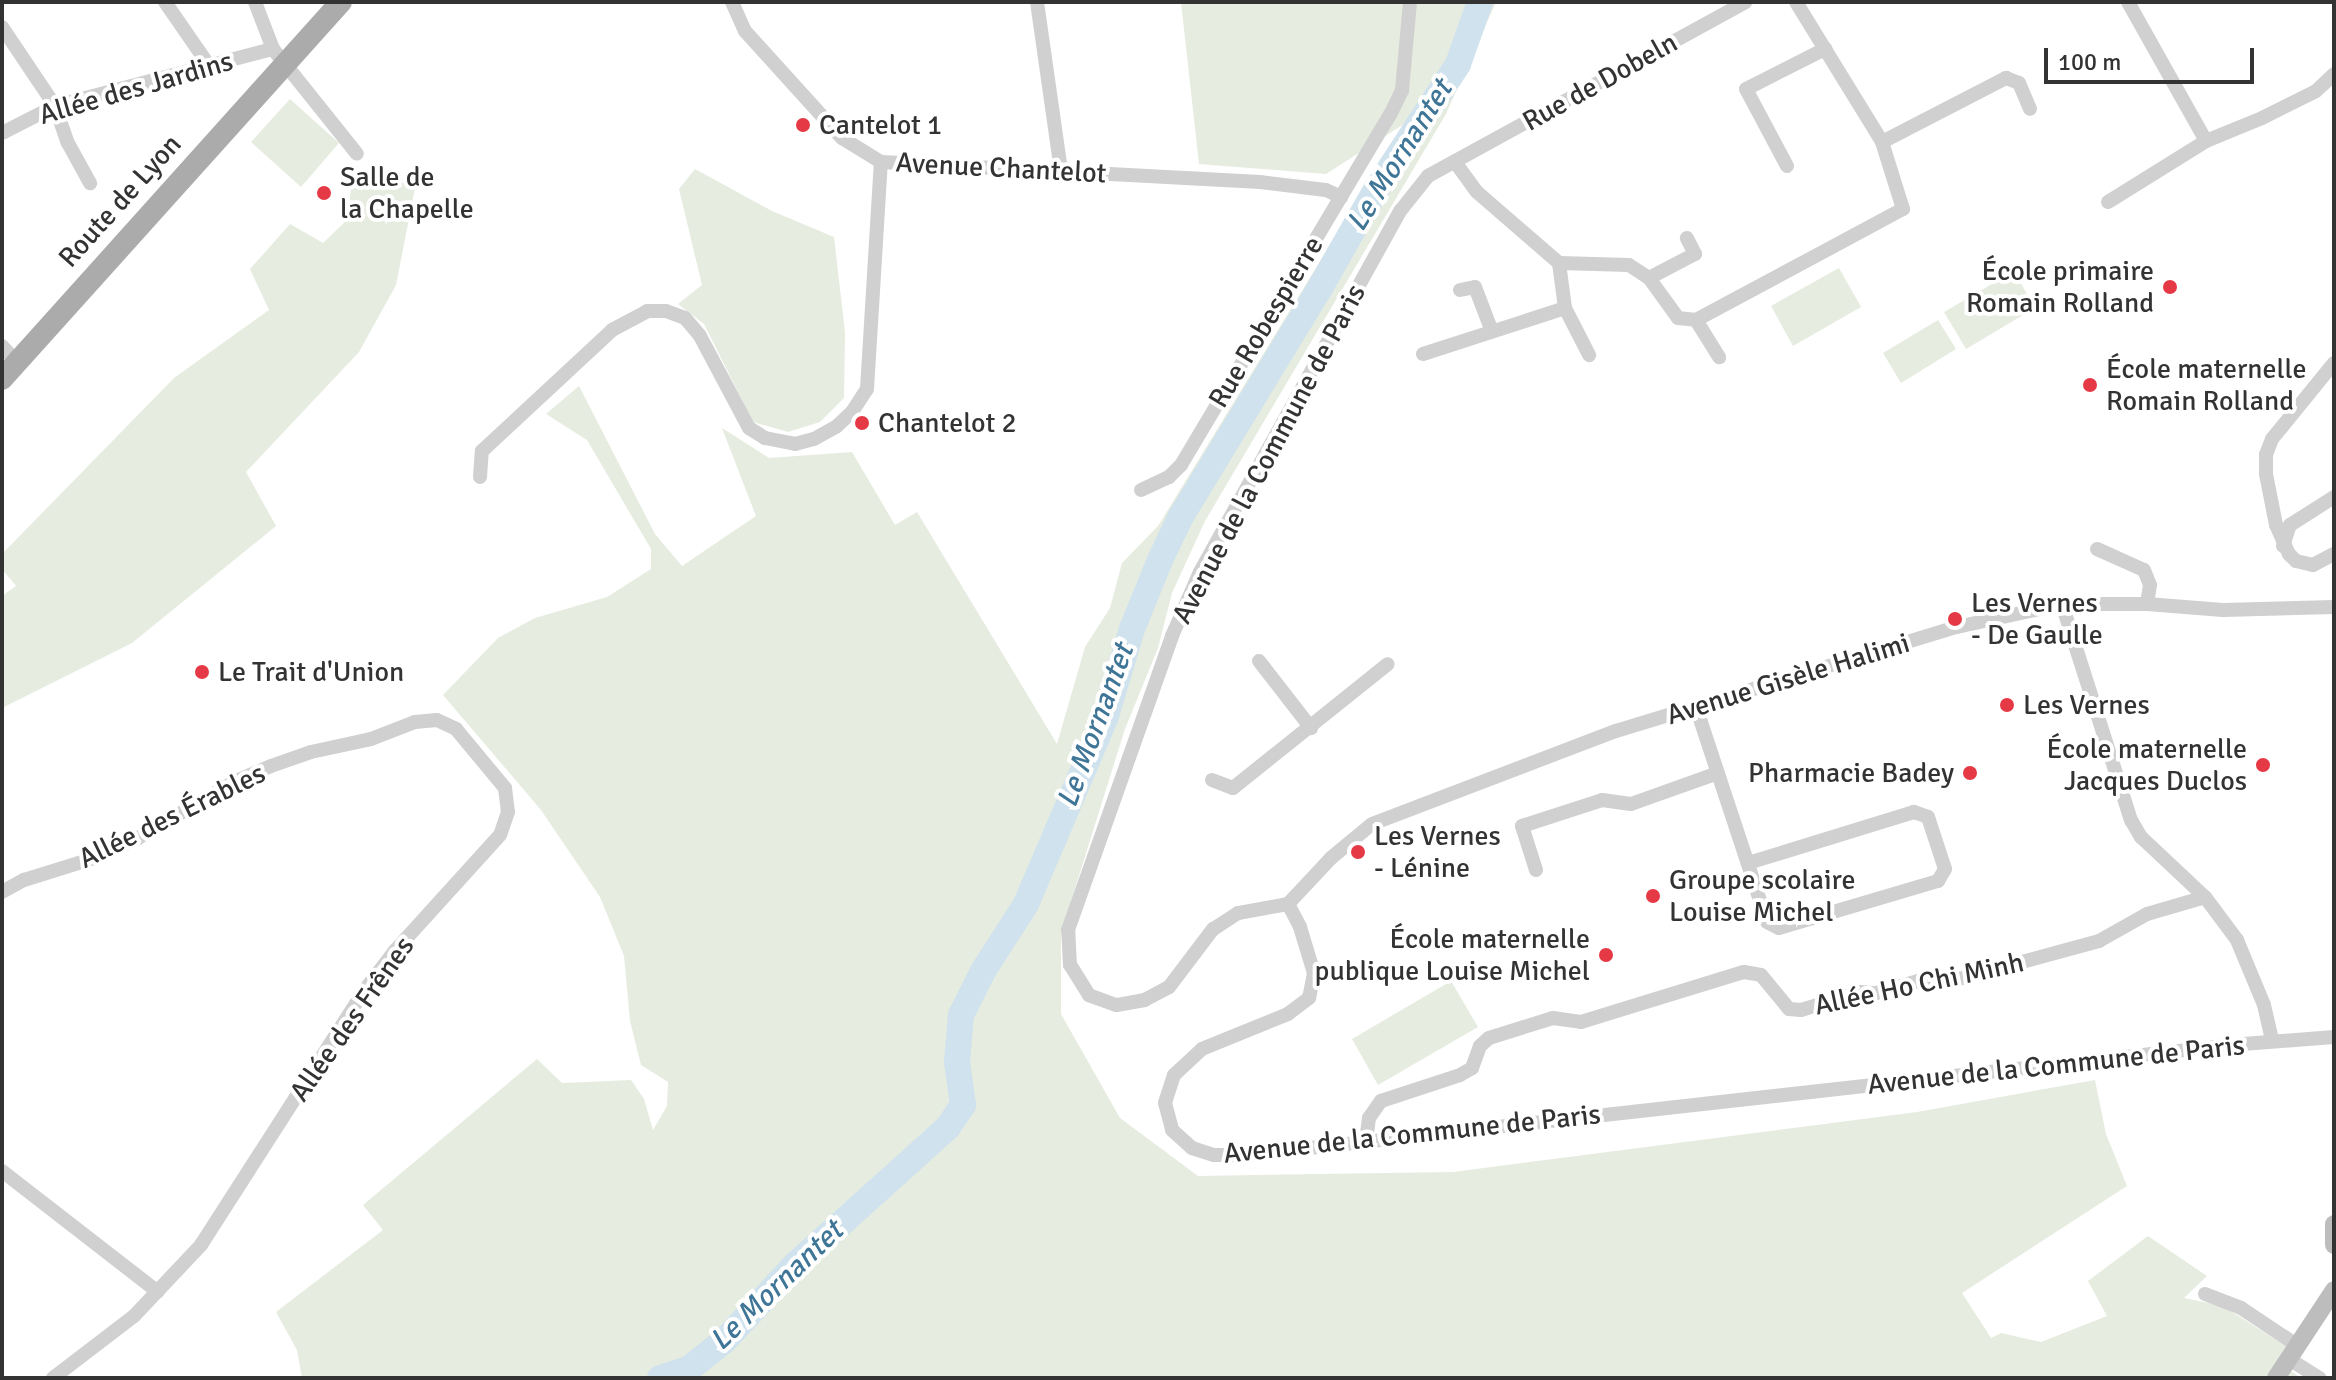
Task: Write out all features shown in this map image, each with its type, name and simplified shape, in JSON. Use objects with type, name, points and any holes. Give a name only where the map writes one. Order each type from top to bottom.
[{"type":"main road","name":"Route de Lyon","points":[[7,362],[279,57],[341,2]]},
{"type":"street","points":[[165,2],[210,67]]},
{"type":"street","points":[[255,2],[279,57],[357,154]]},
{"type":"street","name":"Avenue Chantelot","points":[[732,2],[745,31],[842,138],[881,162],[1260,182],[1326,190],[1341,197]]},
{"type":"street","points":[[1037,2],[1061,170]]},
{"type":"street","name":"Rue Robespierre","points":[[1141,490],[1169,477],[1181,465],[1402,90],[1410,2]]},
{"type":"street","name":"Rue de Dobeln","points":[[1455,162],[1746,2]]},
{"type":"street","points":[[1455,162],[1477,192],[1559,263],[1629,265],[1649,278],[1678,318],[1696,320],[1903,209],[1882,142],[1796,2]]},
{"type":"street","points":[[2128,2],[2206,141]]},
{"type":"street","points":[[2,27],[55,106],[68,143],[90,183]]},
{"type":"street","points":[[1787,166],[1746,89],[1825,49]]},
{"type":"street","name":"Allée des Jardins","points":[[2,133],[55,106],[210,67],[279,57]]},
{"type":"street","points":[[2108,202],[2206,141],[2316,91],[2334,74]]},
{"type":"street","points":[[1882,142],[2006,78],[2019,83],[2030,109]]},
{"type":"street","points":[[480,477],[482,451],[612,330],[647,311],[666,311],[685,318],[700,336],[749,428],[765,438],[795,444],[814,439],[837,426],[852,412],[867,389],[881,162]]},
{"type":"street","name":"Avenue de la Commune de Paris","points":[[1455,162],[1428,176],[1401,210],[1200,572],[1172,636],[1068,930],[1070,965],[1089,995],[1116,1005],[1145,1000],[1169,987],[1213,929],[1238,913],[1288,904],[1300,927],[1314,973],[1309,998],[1288,1014],[1202,1049],[1174,1075],[1165,1103],[1172,1130],[1192,1148],[1214,1155],[1247,1155],[2272,1041],[2334,1037]]},
{"type":"street","points":[[1649,278],[1695,254],[1687,238]]},
{"type":"street","points":[[1559,263],[1565,308],[1589,355]]},
{"type":"street","points":[[1460,290],[1475,287],[1491,329]]},
{"type":"street","points":[[1423,354],[1491,329],[1565,308]]},
{"type":"street","points":[[1696,320],[1719,357]]},
{"type":"street","points":[[2334,363],[2292,411],[2272,439],[2266,455],[2266,474],[2283,546],[2296,561],[2304,565],[2313,565],[2334,554]]},
{"type":"street","points":[[2283,546],[2290,525],[2334,497]]},
{"type":"street","points":[[2097,549],[2144,570],[2150,585],[2147,604]]},
{"type":"street","points":[[2062,604],[2131,820],[2141,837],[2205,897],[2237,940],[2264,1005],[2272,1041]]},
{"type":"street","name":"Avenue Gisèle Halimi","points":[[1288,904],[1331,858],[1372,824],[1616,731],[1957,627],[2062,604],[2147,604],[2223,610],[2334,607]]},
{"type":"street","points":[[1259,661],[1311,728]]},
{"type":"street","points":[[1212,780],[1233,788],[1388,664]]},
{"type":"street","points":[[1696,707],[1767,922],[1779,928],[1938,881],[1945,869],[1928,817],[1914,812],[1748,863]]},
{"type":"street","name":"Allée des Érables","points":[[2,892],[24,880],[111,851],[234,782],[271,766],[311,752],[371,739],[415,722],[437,720]]},
{"type":"street","name":"Allée des Frênes","points":[[53,1378],[134,1316],[201,1245],[364,991],[394,952],[500,835],[508,812],[505,788],[456,729],[437,720]]},
{"type":"street","points":[[1536,870],[1522,826],[1602,800],[1631,804],[1718,773]]},
{"type":"street","name":"Allée Ho Chi Minh","points":[[1366,1142],[1369,1118],[1381,1101],[1460,1075],[1472,1068],[1480,1046],[1489,1038],[1553,1018],[1581,1022],[1744,972],[1761,975],[1780,1002],[1789,1009],[1801,1010],[1860,992],[1876,993],[1918,981],[1937,985],[2099,941],[2147,914],[2205,897]]},
{"type":"street","points":[[2,1171],[158,1292]]},
{"type":"street","points":[[2334,1224],[2331,1237],[2334,1245]]},
{"type":"street","points":[[2276,1378],[2334,1290]]},
{"type":"street","points":[[2205,1294],[2241,1308],[2320,1378]]},
{"type":"shaded area","points":[[1181,2],[1496,2],[1446,114],[1205,521],[1172,593],[1158,648],[1125,729],[1061,933],[1061,1014],[1120,1118],[1198,1176],[1453,1172],[1917,1112],[2095,1080],[2106,1134],[2127,1186],[1962,1293],[1991,1338],[2001,1333],[2041,1342],[2107,1316],[2088,1281],[2148,1236],[2207,1276],[2184,1298],[2223,1306],[2287,1347],[2277,1361],[2301,1378],[302,1378],[297,1350],[276,1312],[383,1230],[363,1205],[537,1059],[562,1083],[631,1080],[644,1099],[653,1130],[667,1106],[668,1082],[641,1065],[630,1021],[624,956],[600,897],[541,810],[443,695],[498,638],[535,618],[607,597],[651,569],[651,549],[587,440],[546,414],[579,386],[655,534],[682,566],[756,516],[722,428],[769,458],[852,452],[895,525],[917,512],[1057,744],[1085,647],[1110,608],[1122,563],[1158,526],[1404,124],[1326,174],[1199,164]]},
{"type":"shaded area","points":[[290,99],[339,143],[301,187],[251,142]]},
{"type":"shaded area","points":[[695,169],[772,211],[834,237],[845,332],[844,398],[820,422],[788,432],[753,422],[704,324],[678,304],[702,285],[679,189]]},
{"type":"shaded area","points":[[351,181],[416,183],[396,285],[359,352],[246,472],[276,526],[132,643],[2,708],[2,596],[16,586],[2,569],[2,554],[174,378],[269,310],[250,269],[290,224],[323,243],[349,218]]},
{"type":"shaded area","points":[[1839,268],[1861,307],[1793,346],[1771,306]]},
{"type":"shaded area","points":[[2014,271],[2035,308],[1966,349],[1944,312]]},
{"type":"shaded area","points":[[1938,320],[1956,349],[1901,383],[1883,353]]},
{"type":"shaded area","points":[[1451,981],[1478,1027],[1378,1085],[1352,1039]]},
{"type":"waterway","name":"Le Mornantet","points":[[660,1378],[690,1368],[725,1340],[795,1265],[948,1127],[963,1105],[957,1062],[961,1015],[983,971],[1026,904],[1106,716],[1132,629],[1160,560],[1180,518],[1377,188],[1458,64],[1480,2]]},
{"type":"place","name":"Cantelot 1","points":[[803,125]]},
{"type":"place","name":"Salle de la Chapelle","points":[[324,193]]},
{"type":"place","name":"École primaire Romain Rolland","points":[[2170,287]]},
{"type":"place","name":"École maternelle Romain Rolland","points":[[2090,385]]},
{"type":"place","name":"Chantelot 2","points":[[862,423]]},
{"type":"place","name":"Les Vernes - De Gaulle","points":[[1955,619]]},
{"type":"place","name":"Le Trait d'Union","points":[[202,672]]},
{"type":"place","name":"Les Vernes","points":[[2007,705]]},
{"type":"place","name":"École maternelle Jacques Duclos","points":[[2263,765]]},
{"type":"place","name":"Pharmacie Badey","points":[[1970,773]]},
{"type":"place","name":"Les Vernes - Lénine","points":[[1358,852]]},
{"type":"place","name":"Groupe scolaire Louise Michel","points":[[1653,896]]},
{"type":"place","name":"École maternelle publique Louise Michel","points":[[1606,955]]}]
